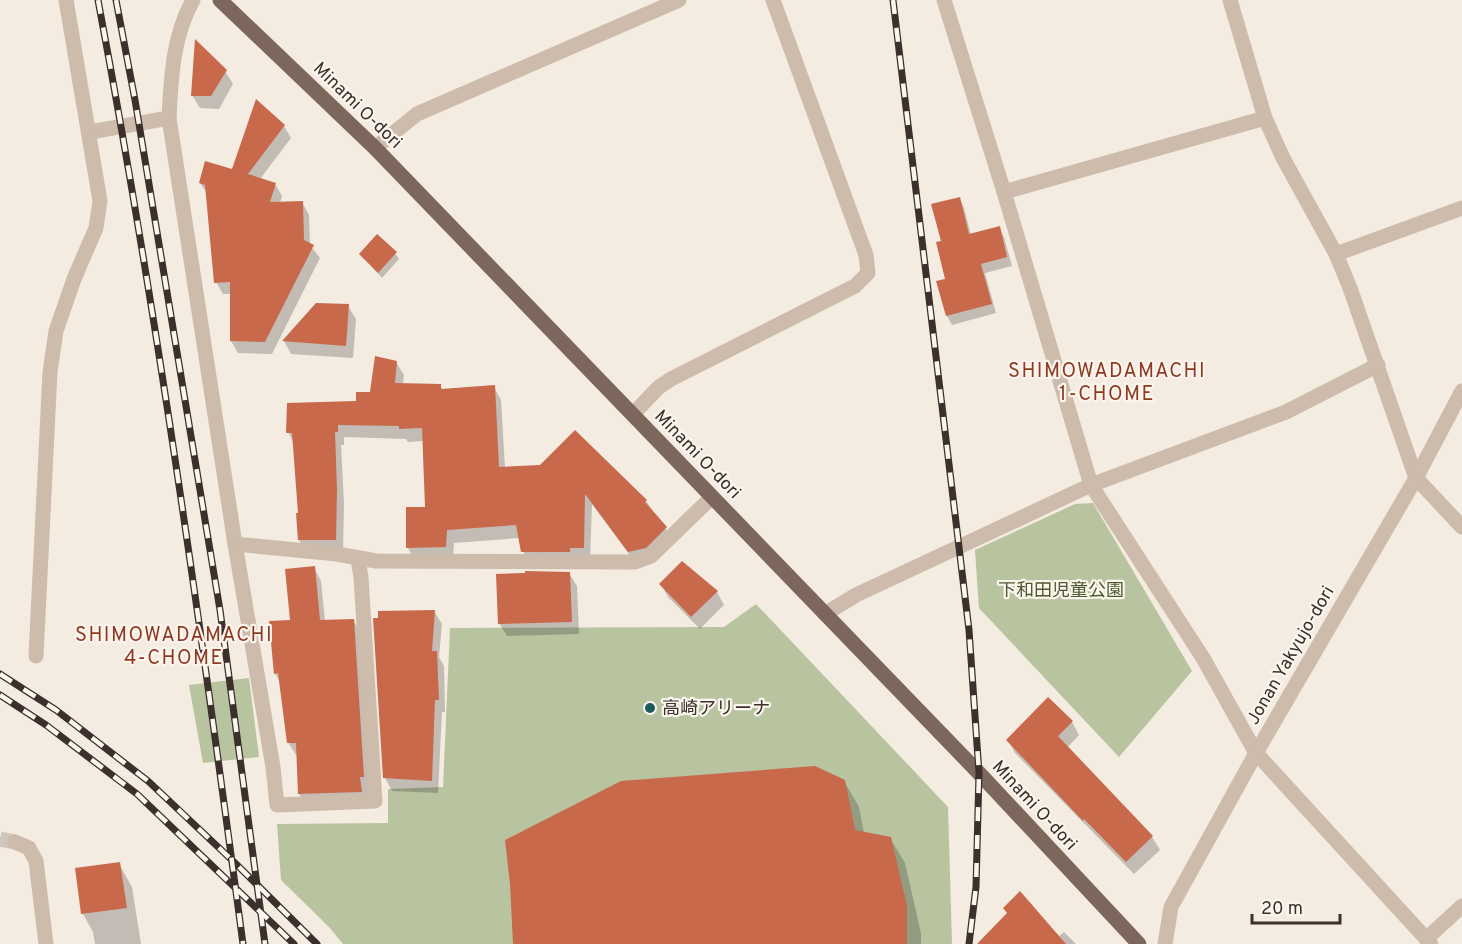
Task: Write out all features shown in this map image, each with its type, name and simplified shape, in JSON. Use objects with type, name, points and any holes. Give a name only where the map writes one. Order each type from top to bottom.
[{"type":"main road","name":"Minami O-dori","points":[[220,0],[375,147],[979,774],[1139,944]]},
{"type":"street","points":[[36,656],[50,372],[56,331],[74,279],[96,228],[100,201],[66,0]]},
{"type":"street","points":[[193,0],[185,14],[175,50],[169,118],[235,544],[273,766],[277,806],[375,801],[362,577],[358,559]]},
{"type":"street","points":[[375,147],[417,114],[679,0]]},
{"type":"street","points":[[633,414],[659,387],[671,379],[855,286],[868,273],[866,255],[773,0]]},
{"type":"street","points":[[944,0],[1091,485],[1203,658],[1256,753],[1428,942],[1462,906]]},
{"type":"street","points":[[1230,0],[1265,118],[1283,158],[1336,254],[1378,365],[1416,478],[1462,527]]},
{"type":"street","points":[[90,132],[169,118]]},
{"type":"street","points":[[1004,192],[1265,118]]},
{"type":"street","points":[[1336,254],[1462,208]]},
{"type":"street","points":[[825,614],[866,590],[1091,485],[1286,412],[1378,365]]},
{"type":"street","name":"Jonan Yakyujo-dori","points":[[1165,944],[1171,907],[1256,753],[1416,478],[1462,391]]},
{"type":"street","points":[[235,544],[337,554],[376,561],[635,562],[651,556],[712,497]]},
{"type":"street","points":[[15,842],[29,848],[36,861],[46,944]]},
{"type":"green space","name":"下和田児童公園","points":[[1093,503],[1192,671],[1119,757],[979,608],[975,550],[1075,504]]},
{"type":"green space","name":"高崎アリーナ","points":[[756,604],[948,807],[952,944],[343,944],[281,880],[277,824],[388,823],[388,789],[443,787],[450,628],[724,627]]},
{"type":"green space","points":[[249,678],[259,757],[203,763],[189,685]]},
{"type":"building","points":[[195,39],[227,70],[211,96],[191,96]]},
{"type":"building","points":[[256,99],[285,125],[248,174],[276,183],[270,202],[303,201],[304,240],[314,245],[265,342],[230,341],[230,282],[214,283],[205,185],[199,183],[205,161],[232,169]]},
{"type":"building","points":[[960,197],[969,234],[1000,226],[1007,257],[981,264],[992,304],[946,316],[936,281],[945,279],[936,242],[941,241],[931,204]]},
{"type":"building","points":[[377,234],[397,252],[378,273],[359,254]]},
{"type":"building","points":[[316,303],[349,304],[346,346],[282,341]]},
{"type":"building","points":[[375,356],[397,361],[395,383],[441,384],[441,389],[495,385],[499,467],[540,465],[575,430],[647,500],[645,502],[667,527],[646,548],[628,552],[585,494],[584,548],[570,548],[570,552],[521,552],[516,525],[447,530],[446,547],[406,548],[406,507],[425,507],[422,428],[399,429],[399,426],[338,425],[338,432],[335,432],[336,540],[298,540],[292,433],[286,433],[287,403],[356,401],[356,392],[370,392]]},
{"type":"building","points":[[682,561],[718,591],[691,617],[659,584]]},
{"type":"building","points":[[315,566],[320,620],[354,619],[364,777],[360,777],[362,792],[298,794],[296,743],[287,743],[278,673],[274,674],[269,621],[290,620],[285,569]]},
{"type":"building","points":[[525,571],[570,572],[572,622],[498,624],[496,574],[525,573]]},
{"type":"building","points":[[435,610],[432,651],[437,651],[439,700],[435,700],[432,781],[383,778],[373,618],[378,618],[378,611]]},
{"type":"building","points":[[1048,697],[1073,721],[1058,736],[1153,836],[1126,862],[1084,819],[1083,821],[1006,740]]},
{"type":"building","points":[[815,766],[845,780],[855,830],[891,837],[907,906],[907,944],[513,944],[505,840],[621,781]]},
{"type":"building","points":[[120,862],[127,908],[81,914],[75,868]]},
{"type":"building","points":[[1020,891],[1066,944],[977,944],[1007,913],[1003,908]]},
{"type":"tunnel","points":[[0,839],[15,842]]},
{"type":"railway","points":[[98,0],[159,353],[243,944]]},
{"type":"railway","points":[[116,0],[135,100],[220,610],[265,944]]},
{"type":"railway","points":[[893,0],[969,630],[979,773],[976,887],[969,944]]},
{"type":"railway","points":[[0,674],[56,710],[148,781],[317,944]]},
{"type":"railway","points":[[0,695],[46,725],[137,794],[294,944]]},
{"type":"place","name":"高崎アリーナ","points":[[650,708]]},
{"type":"district","name":"SHIMOWADAMACHI 1-CHOME","points":[[1107,382]]},
{"type":"district","name":"SHIMOWADAMACHI 4-CHOME","points":[[174,646]]}]
